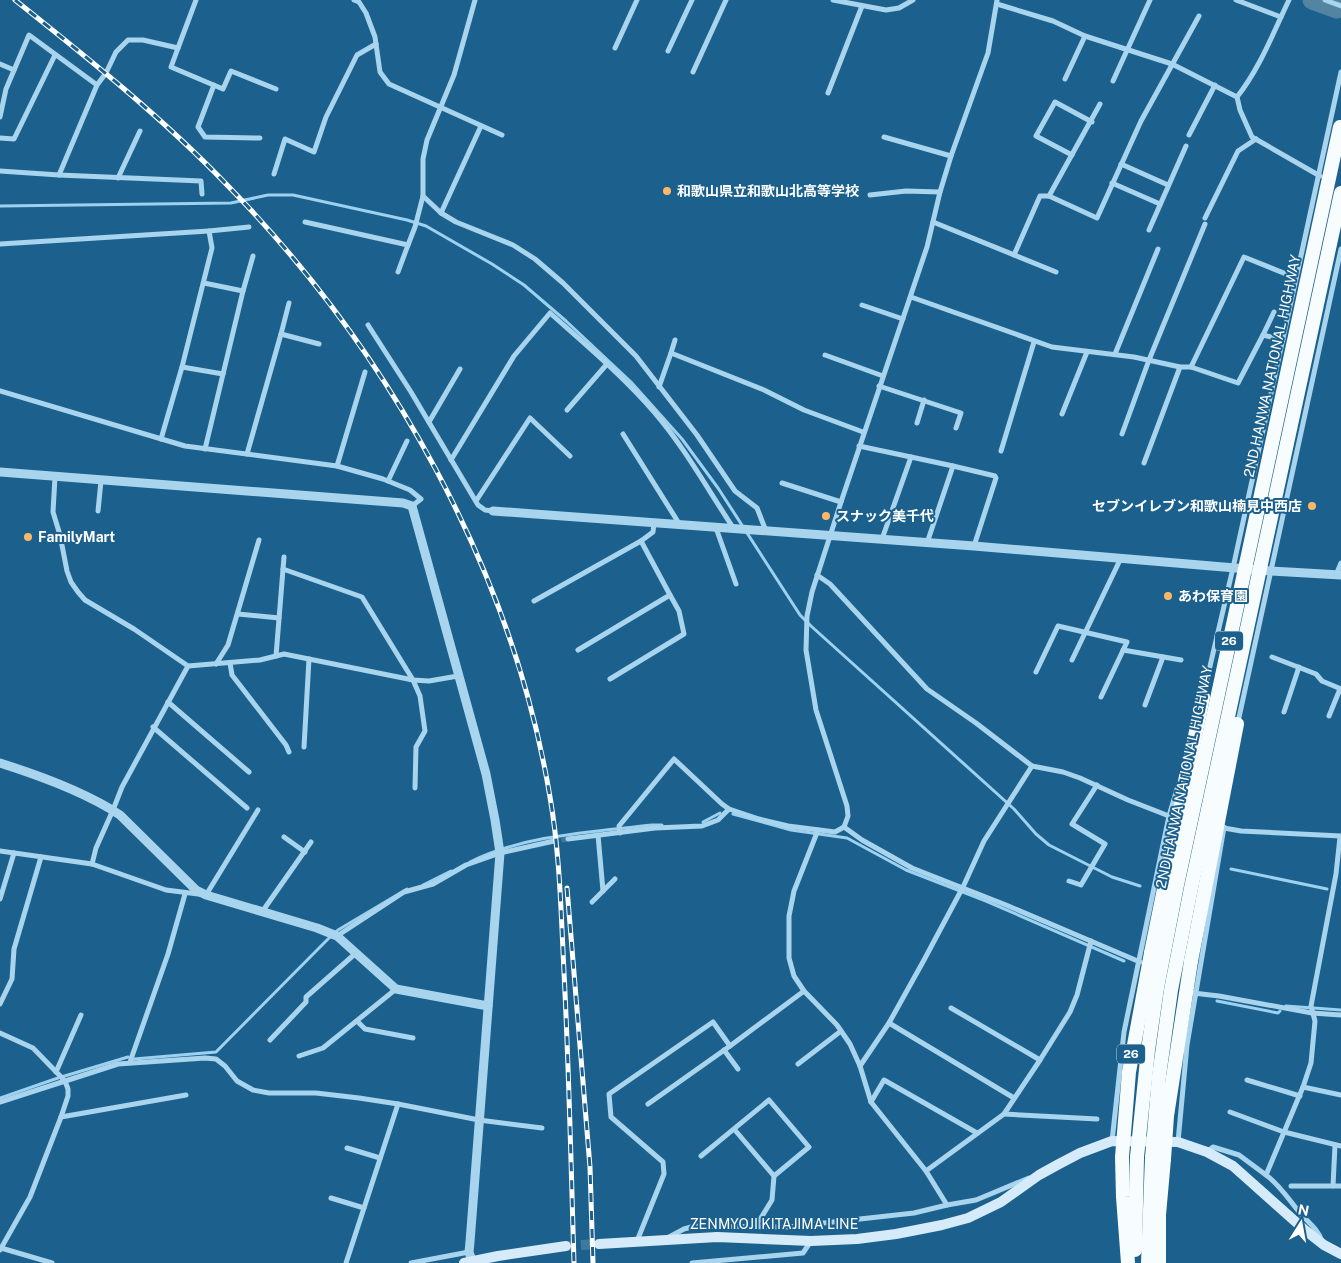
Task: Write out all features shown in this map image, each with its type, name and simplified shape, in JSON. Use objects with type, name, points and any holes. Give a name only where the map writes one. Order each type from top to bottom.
[{"type":"highway","name":"2ND HANWA NATIONAL HIGHWAY","points":[[1135,1263],[1129,1214],[1157,988],[1177,885],[1340,124]]},
{"type":"highway","name":"26","points":[[1148,1263],[1158,1158],[1159,1076],[1168,1009],[1189,898],[1337,189]]},
{"type":"highway","name":"26","points":[[1128,1263],[1129,1214],[1122,1157],[1128,1072],[1203,697]]},
{"type":"highway","name":"26","points":[[1158,1158],[1167,1116],[1191,961],[1237,724]]},
{"type":"highway","name":"26","points":[[1154,1215],[1159,1263]]},
{"type":"main road","name":"ZENMYOJI KITAJIMA LINE","points":[[598,1244],[717,1237],[811,1241],[857,1239],[896,1234],[960,1221],[1002,1202],[1039,1176],[1080,1153],[1112,1141],[1178,1142],[1207,1152],[1233,1166],[1306,1231],[1324,1245],[1340,1254]]},
{"type":"main road","points":[[468,1259],[566,1246]]},
{"type":"street","points":[[196,0],[171,67],[224,89],[231,71],[276,89]]},
{"type":"street","points":[[354,0],[359,2],[366,13],[375,36],[380,72],[389,84],[502,135]]},
{"type":"street","points":[[398,272],[415,227],[423,196],[423,159],[427,140],[454,75],[475,0]]},
{"type":"street","points":[[615,48],[637,0]]},
{"type":"street","points":[[668,50],[692,0]]},
{"type":"street","points":[[693,72],[726,0]]},
{"type":"street","points":[[833,0],[886,10],[899,8],[913,0]]},
{"type":"street","points":[[1113,81],[1150,0]]},
{"type":"street","points":[[1236,0],[1281,17]]},
{"type":"street","points":[[1236,97],[1249,81],[1258,65],[1289,0]]},
{"type":"street","points":[[1325,0],[1341,6]]},
{"type":"street","points":[[619,830],[674,759],[729,809],[759,819],[817,832],[835,832],[844,827],[848,816],[847,806],[816,710],[806,650],[807,616],[817,575],[840,502],[911,297],[951,156],[988,53],[997,2],[1053,21],[1085,36],[1172,64],[1215,85],[1236,97],[1252,137],[1318,175],[1337,189]]},
{"type":"street","points":[[828,93],[862,6]]},
{"type":"street","points":[[1014,256],[1040,196],[1049,196],[1097,218],[1141,121],[1199,16]]},
{"type":"street","points":[[0,117],[6,89],[29,36],[97,85]]},
{"type":"street","points":[[1065,79],[1085,36]]},
{"type":"street","points":[[59,175],[97,85],[106,73],[116,52],[128,40],[143,40],[178,48]]},
{"type":"street","points":[[274,174],[285,139],[314,152],[326,118],[357,55],[376,44]]},
{"type":"street","points":[[0,138],[14,139],[55,55]]},
{"type":"street","points":[[0,64],[14,70]]},
{"type":"street","points":[[1112,1141],[1124,1032],[1169,816],[1203,697],[1233,568],[1341,72]]},
{"type":"street","points":[[214,85],[198,127],[206,137],[260,138]]},
{"type":"street","points":[[1189,135],[1215,85]]},
{"type":"street","points":[[1072,155],[1036,136],[1055,102],[1092,122]]},
{"type":"street","points":[[1049,196],[1092,122],[1100,104]]},
{"type":"street","points":[[441,213],[481,126]]},
{"type":"street","points":[[118,178],[140,132]]},
{"type":"street","points":[[884,137],[951,156]]},
{"type":"street","points":[[1122,434],[1149,360],[1205,221],[1238,151],[1256,139]]},
{"type":"street","points":[[1149,230],[1186,146]]},
{"type":"street","points":[[1121,164],[1168,185]]},
{"type":"street","points":[[0,171],[201,181],[202,194]]},
{"type":"street","points":[[1112,183],[1160,204]]},
{"type":"street","points":[[870,195],[906,191],[940,192]]},
{"type":"street","points":[[423,196],[441,213],[456,222],[513,245],[535,259],[563,284],[636,356],[697,435],[735,491],[757,508],[766,532]]},
{"type":"street","points":[[305,222],[408,245]]},
{"type":"street","points":[[933,222],[1056,272]]},
{"type":"street","points":[[0,244],[249,227]]},
{"type":"street","points":[[161,439],[204,283],[212,248],[209,231]]},
{"type":"street","points":[[1115,354],[1158,249]]},
{"type":"street","points":[[1178,1142],[1186,1045],[1234,770],[1237,724],[1341,249]]},
{"type":"street","points":[[206,449],[253,256]]},
{"type":"street","points":[[1191,367],[1244,257],[1296,278]]},
{"type":"street","points":[[204,283],[243,291]]},
{"type":"street","points":[[911,297],[1052,347],[1115,354],[1180,367],[1191,367],[1238,383],[1274,312]]},
{"type":"street","points":[[247,454],[289,302]]},
{"type":"street","points":[[862,305],[904,319]]},
{"type":"street","points":[[451,460],[514,356],[550,313],[633,388],[656,414],[737,530]]},
{"type":"street","points":[[368,325],[478,505],[485,510],[749,531],[974,546],[1271,572],[1339,575],[1341,563]]},
{"type":"street","points":[[281,334],[319,344]]},
{"type":"street","points":[[1263,335],[1283,340]]},
{"type":"street","points":[[659,387],[675,340]]},
{"type":"street","points":[[1001,451],[1034,342]]},
{"type":"street","points":[[1062,414],[1086,352]]},
{"type":"street","points":[[671,353],[764,390],[804,410],[863,432]]},
{"type":"street","points":[[825,355],[883,376]]},
{"type":"street","points":[[567,410],[607,364]]},
{"type":"street","points":[[182,366],[223,374]]},
{"type":"street","points":[[1144,463],[1180,367]]},
{"type":"street","points":[[429,422],[460,369]]},
{"type":"street","points":[[337,466],[365,372]]},
{"type":"street","points":[[880,386],[961,412],[956,428]]},
{"type":"street","points":[[0,391],[185,446],[337,466],[388,481],[410,490],[421,499],[412,506]]},
{"type":"street","points":[[917,423],[924,400]]},
{"type":"street","points":[[476,501],[530,418],[570,456]]},
{"type":"street","points":[[623,434],[680,525]]},
{"type":"street","points":[[388,481],[408,441]]},
{"type":"street","points":[[859,446],[995,476],[996,478],[974,546]]},
{"type":"street","points":[[882,539],[911,457]]},
{"type":"street","points":[[927,543],[953,466]]},
{"type":"street","points":[[0,472],[403,503],[412,506]]},
{"type":"street","points":[[55,477],[53,512],[60,535],[67,571],[71,582],[78,592],[86,600],[134,629],[188,666],[260,660],[284,654],[413,680],[429,681],[458,676]]},
{"type":"street","points":[[98,511],[101,481]]},
{"type":"street","points":[[782,483],[840,502]]},
{"type":"street","points":[[412,506],[486,774],[496,820],[499,849],[468,1259],[412,1263]]},
{"type":"street","points":[[534,601],[641,541],[653,532],[654,523]]},
{"type":"street","points":[[716,528],[736,584]]},
{"type":"street","points":[[216,664],[228,645],[259,540]]},
{"type":"street","points":[[610,680],[684,634],[679,611],[641,541]]},
{"type":"street","points":[[276,656],[284,557]]},
{"type":"street","points":[[1072,660],[1121,558]]},
{"type":"street","points":[[283,569],[362,597],[413,680],[420,696],[425,732],[416,748],[414,788]]},
{"type":"street","points":[[817,575],[830,584],[927,689],[976,723],[1032,766],[1063,772],[1169,816]]},
{"type":"street","points":[[578,650],[670,595]]},
{"type":"street","points":[[238,614],[280,618]]},
{"type":"street","points":[[1036,672],[1058,626],[1127,642],[1101,697]]},
{"type":"street","points":[[1123,650],[1181,660]]},
{"type":"street","points":[[1146,705],[1163,656]]},
{"type":"street","points":[[1272,657],[1316,674],[1322,681],[1341,689],[1329,716]]},
{"type":"street","points":[[304,747],[309,659]]},
{"type":"street","points":[[230,663],[232,675],[286,745],[289,752]]},
{"type":"street","points":[[92,864],[96,848],[122,786],[188,666]]},
{"type":"street","points":[[1284,712],[1299,667]]},
{"type":"street","points":[[168,702],[249,772]]},
{"type":"street","points":[[153,728],[246,808]]},
{"type":"street","points":[[0,763],[70,790],[113,810],[196,890],[206,895],[335,935],[396,988],[488,1006]]},
{"type":"street","points":[[860,1066],[889,1023],[924,960],[961,890],[984,841],[1032,766]]},
{"type":"street","points":[[1068,881],[1081,885],[1105,844],[1072,824],[1097,785]]},
{"type":"street","points":[[568,839],[619,830],[702,826],[718,820],[729,809]]},
{"type":"street","points":[[206,895],[258,810]]},
{"type":"street","points":[[844,827],[862,840],[912,868],[1090,945],[1138,961],[1162,975]]},
{"type":"street","points":[[1224,828],[1241,831],[1340,837],[1336,874],[1311,1010],[1315,1020],[1311,1063],[1304,1087],[1266,1175]]},
{"type":"street","points":[[817,832],[794,891],[789,916],[789,958],[794,976],[804,991],[841,1031],[850,1044],[860,1066],[871,1102],[926,1171],[947,1205]]},
{"type":"street","points":[[598,835],[603,891]]},
{"type":"street","points":[[284,837],[305,852]]},
{"type":"street","points":[[335,935],[404,892],[432,884],[499,849],[554,841]]},
{"type":"street","points":[[262,912],[311,842]]},
{"type":"street","points":[[0,851],[92,864],[148,885],[185,894],[206,895]]},
{"type":"street","points":[[0,899],[14,853]]},
{"type":"street","points":[[0,1004],[12,979],[14,949],[41,857]]},
{"type":"street","points":[[592,902],[615,879]]},
{"type":"street","points":[[130,1062],[168,954],[185,894]]},
{"type":"street","points":[[926,1171],[1004,1114],[1070,1012],[1077,995],[1090,945]]},
{"type":"street","points":[[270,1040],[306,1002],[306,997],[356,953]]},
{"type":"street","points":[[1170,980],[1195,994],[1341,1015]]},
{"type":"street","points":[[299,1056],[323,1048],[396,988]]},
{"type":"street","points":[[648,1104],[804,991]]},
{"type":"street","points":[[951,1008],[1040,1060]]},
{"type":"street","points":[[60,1076],[81,1015]]},
{"type":"street","points":[[357,1020],[364,1029],[413,1038]]},
{"type":"street","points":[[637,1241],[664,1174],[663,1162],[611,1117],[610,1094],[713,1022],[730,1046]]},
{"type":"street","points":[[889,1023],[1014,1098]]},
{"type":"street","points":[[798,1064],[841,1031]]},
{"type":"street","points":[[0,1033],[33,1048],[60,1076],[68,1089],[68,1096],[30,1197],[0,1249],[52,1263]]},
{"type":"street","points":[[724,1050],[738,1069]]},
{"type":"street","points":[[0,1102],[60,1076],[130,1062],[205,1058],[216,1059],[225,1066],[237,1081],[254,1090],[269,1093],[316,1093],[398,1104],[479,1120],[542,1128]]},
{"type":"street","points":[[871,1102],[884,1080],[977,1133]]},
{"type":"street","points":[[1247,1080],[1300,1096]]},
{"type":"street","points":[[1304,1087],[1341,1095]]},
{"type":"street","points":[[60,1118],[186,1095]]},
{"type":"street","points":[[701,1156],[769,1100],[809,1147],[774,1176]]},
{"type":"street","points":[[346,1263],[398,1104]]},
{"type":"street","points":[[1230,1112],[1284,1132],[1338,1145],[1333,1186]]},
{"type":"street","points":[[1004,1114],[1097,1119]]},
{"type":"street","points":[[734,1129],[774,1176],[772,1200],[756,1226]]},
{"type":"street","points":[[1207,1152],[1213,1147],[1239,1155],[1273,1180],[1301,1214],[1319,1232],[1324,1245]]},
{"type":"street","points":[[346,1148],[380,1158]]},
{"type":"street","points":[[664,1240],[684,1229],[695,1226],[788,1227],[914,1212],[976,1200],[1021,1180],[1039,1176]]},
{"type":"street","points":[[1292,1186],[1341,1186]]},
{"type":"street","points":[[332,1198],[364,1208]]},
{"type":"street","points":[[692,1263],[803,1253],[811,1241]]},
{"type":"waterway","points":[[1312,0],[1337,9]]},
{"type":"waterway","points":[[0,206],[231,203],[268,195],[293,195],[407,220],[426,226],[492,264],[524,285],[566,321],[631,382],[682,439],[718,488],[800,615],[811,626],[1014,809],[1036,834],[1049,845],[1112,877],[1140,886]]},
{"type":"waterway","points":[[703,822],[720,813]]},
{"type":"waterway","points":[[733,814],[791,830],[847,838],[906,870],[986,901],[1124,961]]},
{"type":"waterway","points":[[470,862],[491,853],[535,840],[662,825]]},
{"type":"waterway","points":[[1231,869],[1327,889]]},
{"type":"waterway","points":[[423,885],[451,871]]},
{"type":"waterway","points":[[134,1059],[216,1052],[338,930],[407,889]]},
{"type":"waterway","points":[[1217,1001],[1278,1013],[1280,1011]]},
{"type":"waterway","points":[[1286,1006],[1341,1010]]},
{"type":"waterway","points":[[0,1098],[128,1057]]},
{"type":"tunnel","points":[[554,841],[568,839]]},
{"type":"tunnel","points":[[566,1246],[599,1244]]},
{"type":"railway","points":[[15,0],[152,113],[229,187],[287,251],[341,320],[391,392],[435,468],[474,547],[506,629],[532,712],[550,797],[560,884],[569,1081],[574,1263]]},
{"type":"railway","points":[[567,888],[590,1167],[593,1263]]},
{"type":"place","name":"和歌山県立和歌山北高等学校","points":[[667,191]]},
{"type":"place","name":"セブンイレブン和歌山楠見中西店","points":[[1312,506]]},
{"type":"place","name":"スナック美千代","points":[[826,516]]},
{"type":"place","name":"FamilyMart","points":[[28,537]]},
{"type":"place","name":"あわ保育園","points":[[1168,596]]}]
